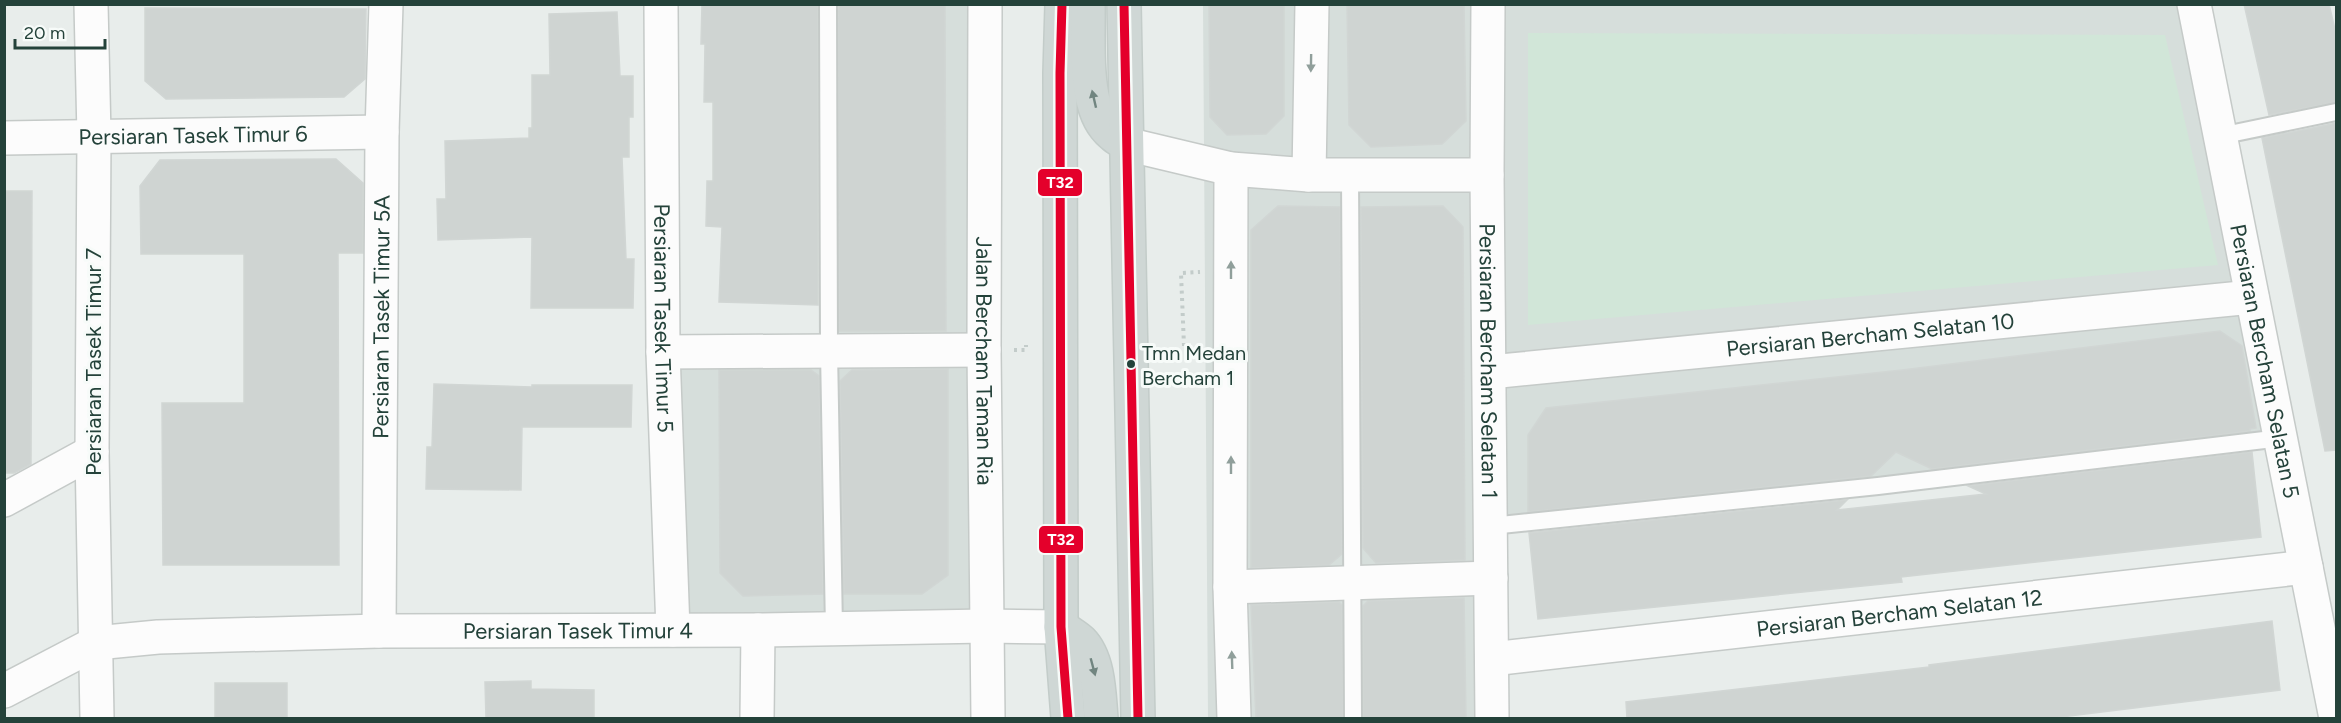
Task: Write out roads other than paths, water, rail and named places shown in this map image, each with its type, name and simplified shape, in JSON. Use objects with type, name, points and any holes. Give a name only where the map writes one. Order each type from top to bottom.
[{"type":"main road","points":[[1062,4],[1060,73],[1061,627],[1068,718]]},
{"type":"main road","points":[[1088,4],[1091,88],[1094,106],[1103,125],[1113,137],[1126,144]]},
{"type":"main road","points":[[1124,4],[1138,718]]},
{"type":"main road","points":[[1061,627],[1080,641],[1089,653],[1094,669],[1101,718]]},
{"type":"street","name":"Persiaran Tasek Timur 7","points":[[91,4],[94,136],[92,452],[97,718]]},
{"type":"street","name":"Persiaran Tasek Timur 5A","points":[[379,631],[382,132],[386,4]]},
{"type":"street","name":"Persiaran Tasek Timur 5","points":[[661,4],[663,352],[673,630]]},
{"type":"street","name":"Jalan Bercham Taman Ria","points":[[985,4],[984,350],[988,718]]},
{"type":"street","points":[[1309,175],[1312,4]]},
{"type":"street","name":"Persiaran Bercham Selatan 1","points":[[1488,4],[1487,175],[1492,718]]},
{"type":"street","name":"Persiaran Bercham Selatan 5","points":[[2194,4],[2337,718]]},
{"type":"street","name":"Persiaran Tasek Timur 6","points":[[4,138],[382,132]]},
{"type":"street","points":[[1126,144],[1231,169],[1309,175],[1487,175]]},
{"type":"street","points":[[1231,169],[1230,587],[1234,718]]},
{"type":"street","name":"Persiaran Bercham Selatan 10","points":[[1490,372],[2252,297]]},
{"type":"street","points":[[663,352],[984,350]]},
{"type":"street","points":[[4,500],[92,452]]},
{"type":"street","name":"Persiaran Bercham Selatan 12","points":[[1492,659],[2306,567]]},
{"type":"street","points":[[1230,587],[1491,578]]},
{"type":"street","name":"Persiaran Tasek Timur 4","points":[[96,643],[158,637],[379,631],[1061,627]]},
{"type":"street","points":[[757,718],[758,630]]},
{"type":"street","points":[[4,691],[96,643]]},
{"type":"lane","points":[[828,4],[834,629]]},
{"type":"lane","points":[[2220,136],[2337,112]]},
{"type":"lane","points":[[1350,175],[1353,718]]},
{"type":"lane","points":[[1491,526],[1866,487],[2281,438]]},
{"type":"place","name":"Tmn Medan Bercham 1","points":[[1131,364]]}]
